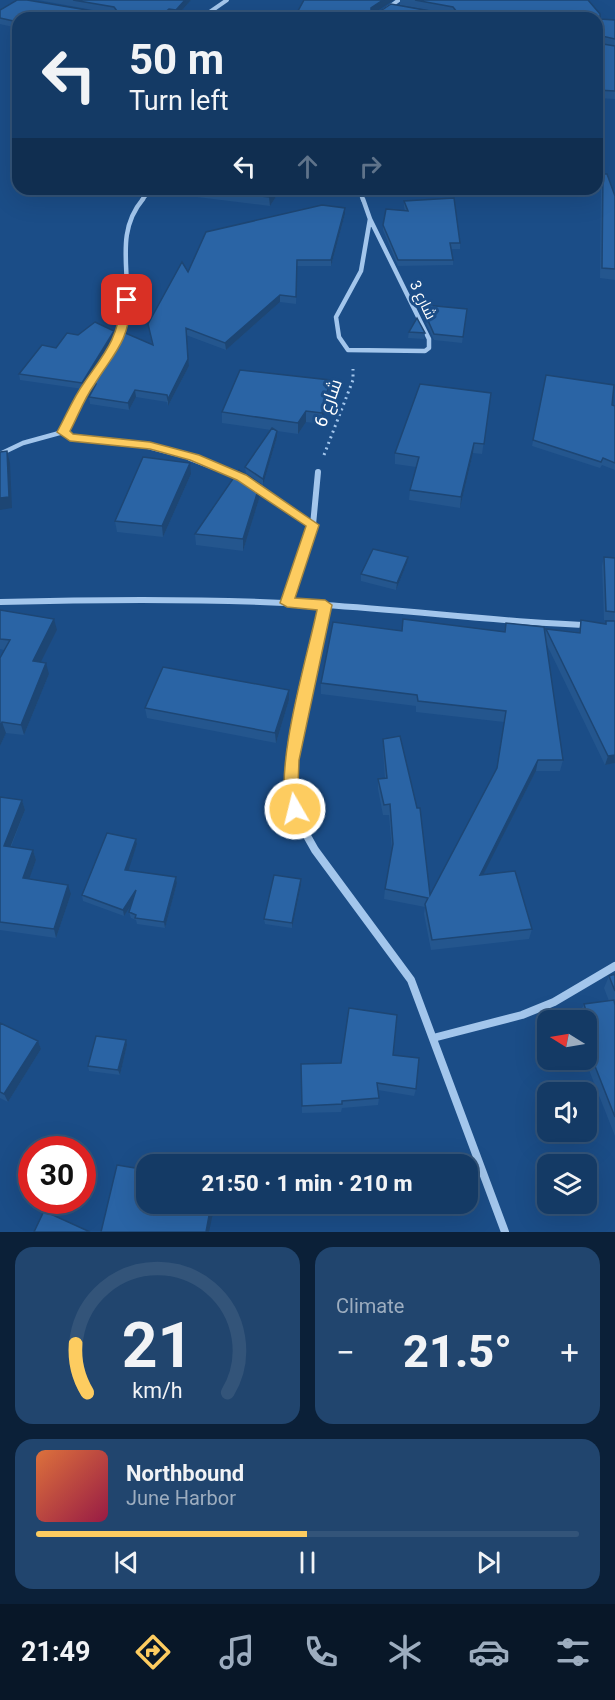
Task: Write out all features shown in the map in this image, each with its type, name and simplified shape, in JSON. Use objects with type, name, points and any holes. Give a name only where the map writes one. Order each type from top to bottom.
[{"type":"street","points":[[210,12],[227,0]]},
{"type":"street","points":[[382,12],[399,0]]},
{"type":"street","points":[[389,7],[400,9]]},
{"type":"street","points":[[116,347],[124,323],[127,300],[123,249],[130,221],[147,195]]},
{"type":"street","name":"شارع 3","points":[[348,350],[418,353],[425,351],[430,344],[370,219],[361,195]]},
{"type":"street","points":[[348,350],[336,330],[334,323],[336,310],[361,272],[370,219]]},
{"type":"street","points":[[0,454],[22,443],[63,432],[88,385],[109,357]]},
{"type":"street","points":[[63,432],[70,437],[150,446],[194,458],[242,477],[312,525]]},
{"type":"street","points":[[287,603],[312,525],[318,472]]},
{"type":"street","points":[[0,602],[150,600],[287,603],[423,615],[594,626]]},
{"type":"street","points":[[325,605],[291,760],[290,786],[295,809],[315,850],[411,980],[505,1232]]},
{"type":"street","points":[[433,1038],[522,1015],[554,1002],[615,966]]},
{"type":"path","name":"شارع 6","points":[[318,472],[353,380],[354,365],[348,350]]},
{"type":"building","points":[[17,0],[27,0],[98,12],[12,12],[12,21],[0,18],[0,10]]},
{"type":"building","points":[[73,0],[185,0],[176,10],[169,9],[165,12],[117,12],[114,7]]},
{"type":"building","points":[[304,0],[383,0],[371,8],[371,12],[298,11]]},
{"type":"building","points":[[415,0],[588,0],[598,12],[457,12],[453,7]]},
{"type":"building","points":[[391,4],[435,12],[379,12]]},
{"type":"building","points":[[603,19],[615,20],[615,39],[603,36]]},
{"type":"building","points":[[603,44],[615,46],[615,91],[603,90]]},
{"type":"building","points":[[603,174],[607,174],[615,196],[615,269],[602,268]]},
{"type":"building","points":[[454,198],[460,243],[450,243],[453,260],[398,260],[383,225],[386,209],[408,211],[404,201]]},
{"type":"building","points":[[322,205],[345,208],[331,260],[297,260],[296,297],[280,295],[225,343],[186,328],[188,359],[168,399],[167,395],[135,390],[128,403],[89,397],[96,384],[92,383],[123,332],[153,345],[148,324],[182,262],[188,272],[206,232]]},
{"type":"building","points":[[425,305],[467,309],[463,337],[434,334],[423,309]]},
{"type":"building","points":[[417,318],[425,333],[409,332]]},
{"type":"building","points":[[95,322],[114,331],[82,383],[19,374],[42,345],[56,348],[67,333],[78,335]]},
{"type":"building","points":[[240,370],[330,380],[322,413],[306,411],[298,423],[222,412]]},
{"type":"building","points":[[546,375],[614,385],[612,405],[615,406],[615,463],[603,458],[601,462],[533,440]]},
{"type":"building","points":[[420,384],[491,393],[484,444],[474,443],[461,497],[410,490],[419,457],[395,453]]},
{"type":"building","points":[[272,428],[277,431],[263,479],[245,467]]},
{"type":"building","points":[[7,451],[9,497],[0,498],[0,452]]},
{"type":"building","points":[[143,457],[190,463],[162,526],[115,521]]},
{"type":"building","points":[[239,470],[260,484],[243,539],[195,534]]},
{"type":"building","points":[[373,549],[408,557],[397,583],[361,574]]},
{"type":"building","points":[[604,557],[615,558],[615,612],[606,611]]},
{"type":"building","points":[[0,610],[54,619],[33,661],[46,663],[21,725],[2,722],[0,728],[0,658],[10,640],[0,639]]},
{"type":"building","points":[[403,619],[505,632],[506,623],[544,627],[563,760],[538,760],[480,875],[515,871],[532,929],[432,940],[425,904],[428,898],[385,889],[393,844],[390,804],[384,805],[378,779],[387,778],[383,739],[400,736],[417,808],[420,808],[430,895],[497,768],[506,711],[418,701],[417,695],[321,683],[333,622],[402,631]]},
{"type":"building","points":[[581,620],[606,624],[606,621],[615,621],[615,755],[608,756],[546,629],[580,633]]},
{"type":"building","points":[[163,667],[289,690],[275,733],[145,708]]},
{"type":"building","points":[[0,797],[22,800],[4,846],[33,850],[23,878],[68,885],[54,929],[0,922]]},
{"type":"building","points":[[107,833],[136,839],[125,870],[176,877],[164,922],[135,918],[136,915],[129,912],[136,890],[123,910],[82,895]]},
{"type":"building","points":[[274,875],[301,879],[292,923],[264,919]]},
{"type":"building","points":[[615,974],[615,991],[609,976]]},
{"type":"building","points":[[614,1000],[615,1117],[596,1070],[597,1010],[586,1010],[584,1004]]},
{"type":"building","points":[[349,1008],[397,1015],[393,1055],[419,1058],[416,1089],[377,1083],[379,1098],[342,1101],[342,1104],[302,1106],[301,1064],[341,1063]]},
{"type":"building","points":[[0,1023],[38,1041],[4,1094],[0,1092]]},
{"type":"building","points":[[96,1036],[126,1040],[118,1070],[88,1066]]},
{"type":"building","points":[[117,1165],[136,1168],[136,1214],[209,1214],[206,1232],[101,1232]]},
{"type":"building","points":[[43,1214],[51,1214],[90,1232],[34,1232]]},
{"type":"route","points":[[127,300],[124,323],[116,347],[88,385],[63,432],[70,437],[150,446],[194,458],[242,477],[312,525],[287,603],[325,605],[291,760],[290,786],[295,809]]}]
